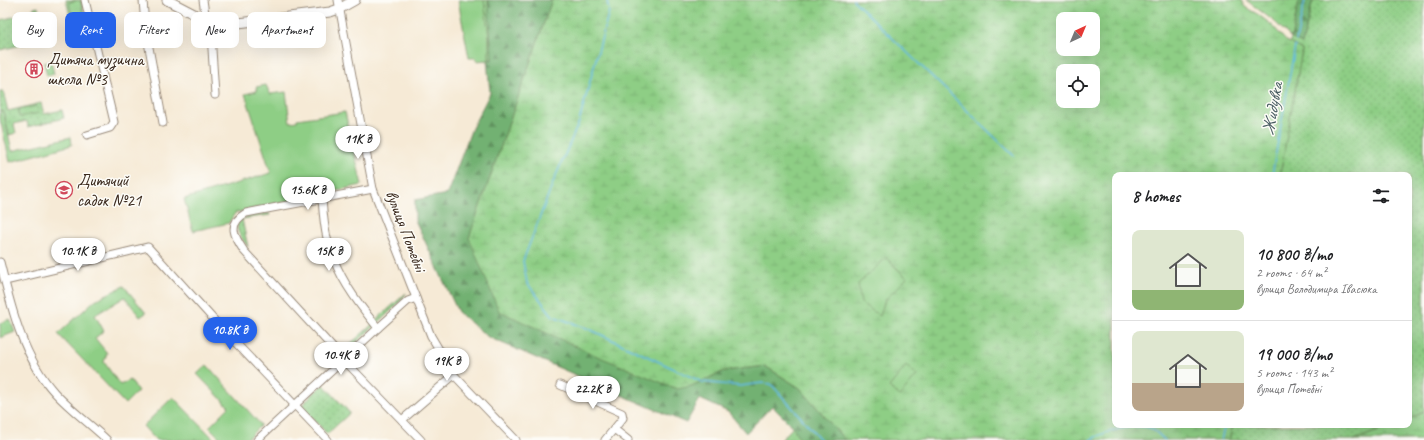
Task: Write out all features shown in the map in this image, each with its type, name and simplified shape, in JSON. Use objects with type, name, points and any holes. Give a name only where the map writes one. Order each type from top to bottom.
[{"type":"main road","points":[[167,0],[191,12]]},
{"type":"main road","points":[[239,22],[338,5],[355,0]]},
{"type":"street","points":[[85,0],[114,122],[110,128],[87,135]]},
{"type":"street","points":[[143,0],[145,26],[163,123]]},
{"type":"street","points":[[202,0],[204,12]]},
{"type":"street","name":"вулиця Потебні","points":[[338,5],[373,189],[430,336],[454,375],[516,440]]},
{"type":"street","points":[[212,48],[215,95]]},
{"type":"street","points":[[373,189],[246,213],[238,218],[234,230],[237,240],[244,251],[344,360],[421,440]]},
{"type":"street","points":[[322,199],[327,238],[337,266],[357,301],[378,328]]},
{"type":"street","points":[[5,281],[148,246],[328,440]]},
{"type":"street","points":[[0,262],[20,332],[36,367],[55,392],[107,440]]},
{"type":"street","points":[[257,440],[408,301],[416,298]]},
{"type":"street","points":[[402,420],[454,375]]},
{"type":"street","points":[[560,385],[622,413],[623,418],[605,440]]},
{"type":"street","points":[[614,429],[628,440]]},
{"type":"green space","points":[[66,0],[82,0],[84,12],[69,12]]},
{"type":"green space","points":[[80,0],[83,12],[71,12],[69,2]]},
{"type":"green space","points":[[458,0],[484,0],[489,37],[489,60],[476,61],[476,58],[469,58]]},
{"type":"green space","points":[[484,0],[488,0],[492,60],[489,60],[489,37]]},
{"type":"green space","points":[[488,0],[552,0],[469,238],[691,386],[724,371],[765,366],[800,388],[845,440],[800,440],[789,423],[772,406],[746,433],[728,412],[700,399],[686,423],[488,337],[458,312],[415,220],[415,200],[447,194],[472,128],[490,93],[487,60],[492,60]]},
{"type":"green space","points":[[552,0],[1241,0],[1245,7],[1259,15],[1273,26],[1286,41],[1302,50],[1281,172],[1112,172],[1112,428],[1232,428],[1229,440],[845,440],[800,388],[765,366],[724,371],[691,386],[677,389],[595,355],[499,311],[469,238]],"holes":[[[886,258],[907,278],[885,300]]]},
{"type":"green space","points":[[1246,0],[1299,0],[1291,38],[1275,22]]},
{"type":"green space","points":[[1299,0],[1313,0],[1302,44],[1291,38]]},
{"type":"green space","points":[[1313,0],[1424,0],[1424,412],[1412,418],[1412,172],[1281,172],[1302,50],[1289,43],[1291,38],[1302,44]]},
{"type":"green space","points":[[38,7],[39,12],[34,12],[33,8]]},
{"type":"green space","points":[[12,17],[12,47],[0,50],[0,20]]},
{"type":"green space","points":[[51,61],[54,74],[47,76],[44,63]]},
{"type":"green space","points":[[266,85],[270,94],[286,92],[290,122],[297,121],[297,119],[345,112],[362,185],[235,213],[229,223],[193,231],[184,199],[271,173],[245,94],[257,91],[256,87]]},
{"type":"green space","points":[[0,91],[3,91],[8,111],[41,103],[44,114],[62,110],[64,118],[28,127],[27,121],[14,124],[16,133],[9,135],[3,111],[0,111]]},
{"type":"green space","points":[[37,106],[39,113],[19,117],[18,110]]},
{"type":"green space","points":[[0,111],[3,111],[12,151],[71,137],[72,145],[10,162],[0,119]]},
{"type":"green space","points":[[269,213],[270,215],[242,219],[260,214]]},
{"type":"green space","points":[[242,219],[248,247],[238,230],[238,224]]},
{"type":"green space","points":[[886,258],[907,278],[885,300],[880,316],[861,303],[858,284]]},
{"type":"green space","points":[[124,286],[146,313],[140,317],[125,297],[95,315],[104,331],[95,338],[107,353],[104,362],[120,385],[130,380],[138,391],[125,404],[58,334],[95,300]]},
{"type":"green space","points":[[406,293],[403,299],[378,323],[374,322]]},
{"type":"green space","points":[[10,319],[15,332],[0,338],[0,323]]},
{"type":"green space","points":[[373,324],[374,326],[343,355],[341,352]]},
{"type":"green space","points":[[207,365],[261,425],[246,440],[222,440],[209,427],[229,407],[197,374]]},
{"type":"green space","points":[[906,366],[917,375],[900,396],[889,387]]},
{"type":"green space","points":[[323,384],[350,413],[327,434],[301,406]]},
{"type":"green space","points":[[173,397],[215,440],[156,440],[143,426]]},
{"type":"green space","points":[[1424,412],[1424,440],[1354,440],[1386,428],[1412,428],[1412,418]]},
{"type":"green space","points":[[793,427],[800,440],[781,440]]},
{"type":"green space","points":[[1232,428],[1386,428],[1354,440],[1229,440]]},
{"type":"waterway","points":[[607,0],[609,11],[579,122],[554,180],[523,261],[527,283],[553,316],[589,329],[702,382],[740,386],[762,383],[771,384],[821,440]]},
{"type":"waterway","points":[[853,0],[1014,156]]},
{"type":"waterway","name":"Жидувка","points":[[1296,41],[1305,0]]},
{"type":"waterway","name":"Жидувка","points":[[1273,172],[1295,46]]},
{"type":"waterway","name":"Жидувка","points":[[1090,440],[1110,431],[1123,428]]},
{"type":"waterway","name":"Жидувка","points":[[1150,428],[1165,440]]},
{"type":"waterway","name":"Жидувка","points":[[1221,440],[1224,428]]},
{"type":"place","name":"Дитяча музична школа №3","points":[[34,69]]},
{"type":"place","name":"Дитячий садок №21","points":[[64,190]]}]
